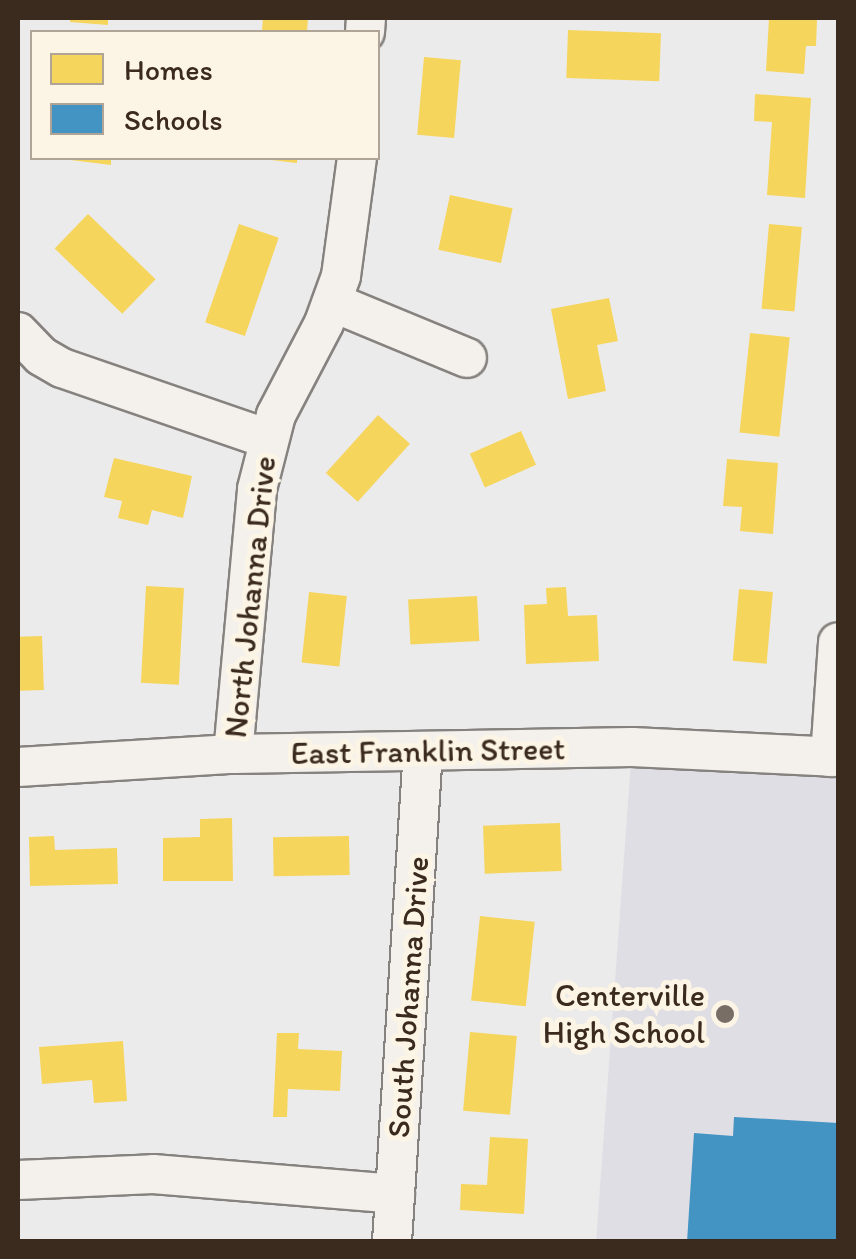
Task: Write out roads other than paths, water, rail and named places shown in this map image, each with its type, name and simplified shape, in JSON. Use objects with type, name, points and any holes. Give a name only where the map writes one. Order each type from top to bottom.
[{"type":"street","name":"North Johanna Drive","points":[[234,754],[256,488],[268,439],[332,302],[351,224],[357,160]]},
{"type":"street","points":[[332,302],[467,358]]},
{"type":"street","points":[[18,332],[41,356],[62,368],[268,439]]},
{"type":"street","points":[[834,757],[838,642]]},
{"type":"street","name":"East Franklin Street","points":[[18,766],[234,754],[632,747],[834,757]]},
{"type":"street","name":"South Johanna Drive","points":[[392,1242],[422,753]]},
{"type":"street","points":[[18,1180],[153,1174],[396,1194]]},
{"type":"place","name":"Centerville High School","points":[[725,1014]]}]
